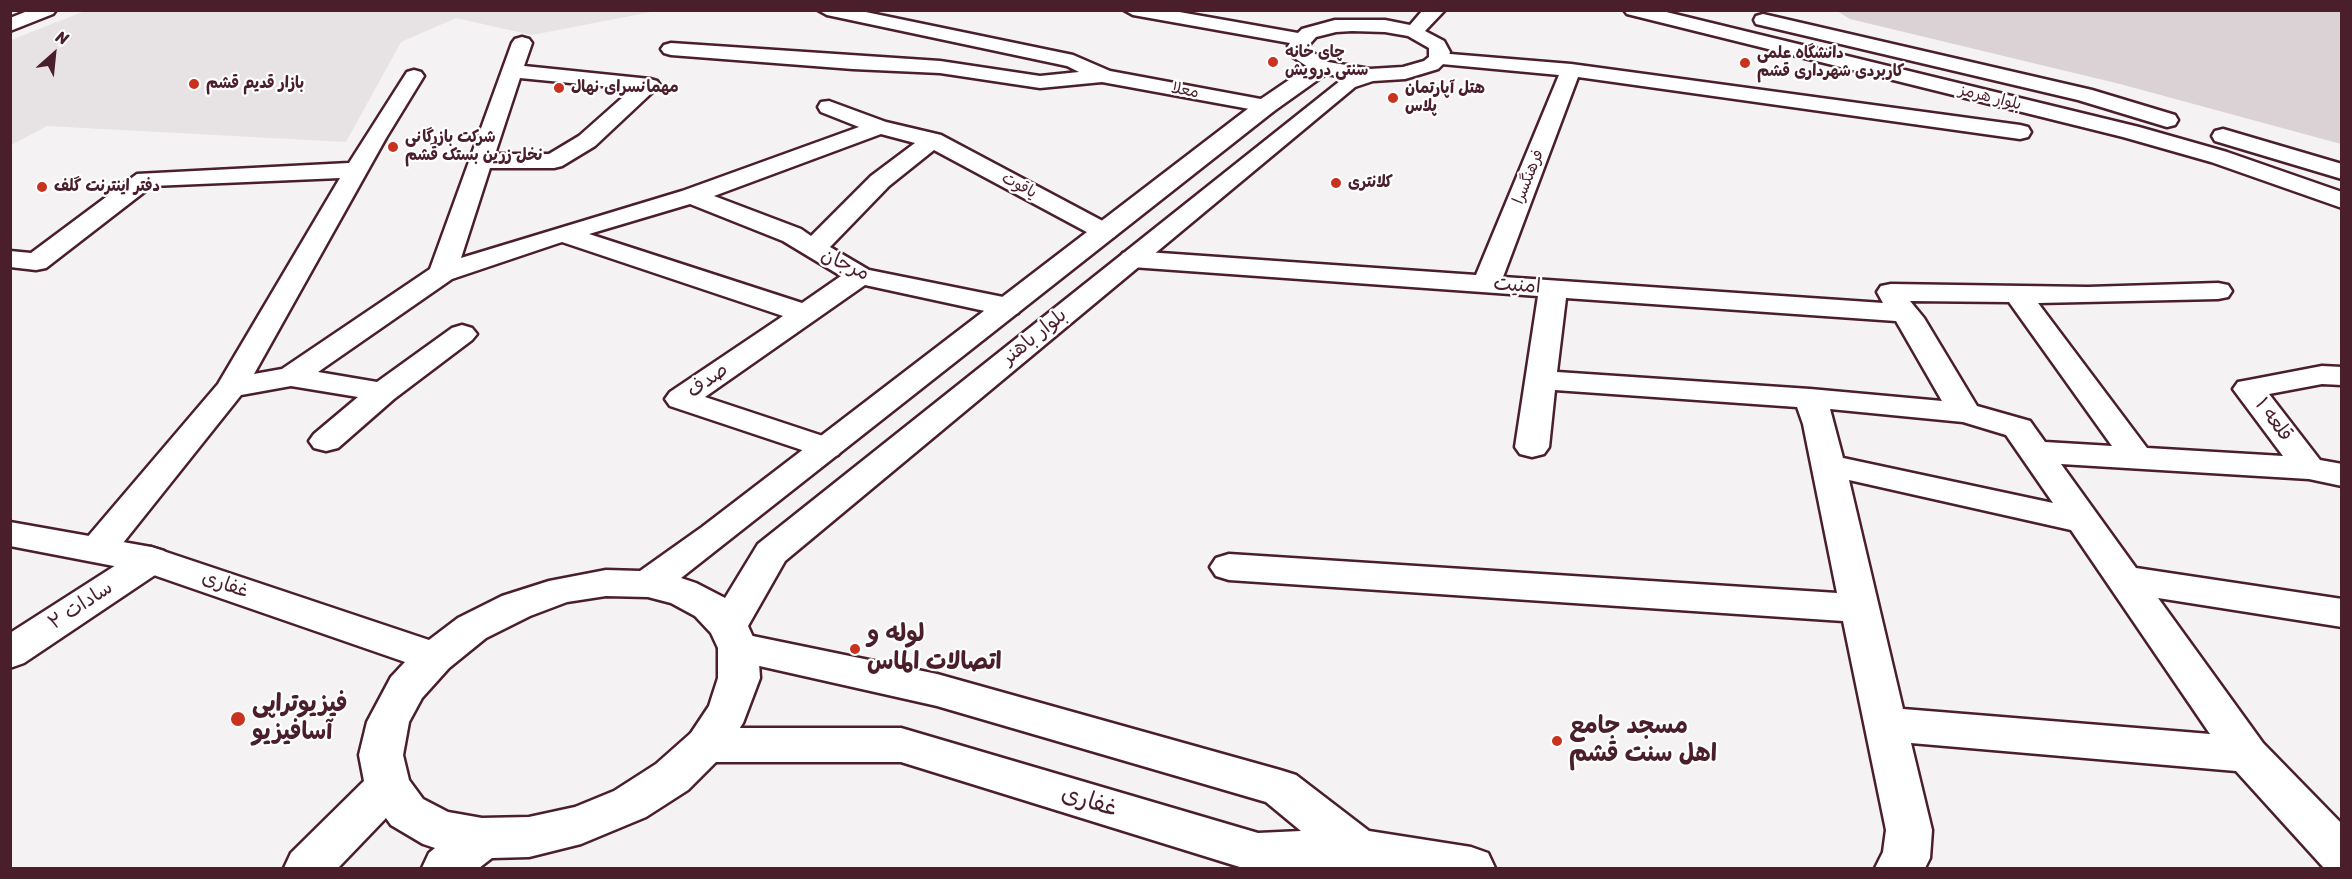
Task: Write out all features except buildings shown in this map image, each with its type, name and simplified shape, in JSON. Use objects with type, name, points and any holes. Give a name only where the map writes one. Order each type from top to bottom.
[{"type":"street","points":[[10,25],[47,10]]},
{"type":"street","points":[[826,10],[1073,61],[1104,76]]},
{"type":"street","points":[[1133,10],[1302,39]]},
{"type":"street","points":[[1370,25],[1388,10]]},
{"type":"street","points":[[1414,32],[1436,10]]},
{"type":"street","name":"بلوار هرمز","points":[[1633,10],[2142,135],[2219,157],[2342,201]]},
{"type":"street","points":[[1740,15],[1779,28],[1780,34],[1769,38],[1740,38]]},
{"type":"street","name":"بلوار هرمز","points":[[1740,15],[2084,95],[2342,172]]},
{"type":"street","points":[[1370,25],[1414,32],[1437,45],[1440,52],[1438,59],[1431,65],[1412,71],[1370,75],[1322,67],[1300,53],[1298,46],[1302,39],[1321,29],[1370,25]]},
{"type":"street","points":[[442,273],[522,42]]},
{"type":"street","points":[[1849,63],[1832,52],[1838,46],[1848,43],[1880,46]]},
{"type":"street","points":[[671,49],[853,63],[940,67],[1040,82],[1104,76]]},
{"type":"street","points":[[1438,59],[1571,70],[2020,132]]},
{"type":"street","name":"بلوار باهنر","points":[[648,584],[1266,106],[1322,67]]},
{"type":"street","name":"فرهنگسرا","points":[[1486,284],[1571,70]]},
{"type":"street","points":[[481,160],[554,161],[587,141],[650,85],[512,71]]},
{"type":"street","name":"بلوار باهنر","points":[[733,637],[771,553],[1348,83],[1370,75]]},
{"type":"street","points":[[98,549],[231,388],[414,76]]},
{"type":"street","name":"معلا","points":[[1104,76],[1266,106]]},
{"type":"street","name":"یاقوت","points":[[829,107],[879,127],[933,140],[1105,232]]},
{"type":"street","points":[[291,377],[442,273],[562,234],[691,196],[879,127]]},
{"type":"street","points":[[813,249],[880,181],[933,140]]},
{"type":"street","points":[[10,258],[36,262],[146,180],[357,171]]},
{"type":"street","name":"مرجان","points":[[691,196],[792,235],[860,276],[1008,307]]},
{"type":"street","points":[[562,234],[804,313]]},
{"type":"street","name":"امنیت","points":[[1132,259],[1903,313]]},
{"type":"street","name":"صدف","points":[[826,448],[681,399],[860,276]]},
{"type":"street","points":[[1532,447],[1553,288]]},
{"type":"street","points":[[1965,414],[1910,318],[1903,313],[1891,292],[2088,295],[2218,291]]},
{"type":"street","points":[[2017,294],[2138,459]]},
{"type":"street","points":[[326,441],[384,392],[462,334]]},
{"type":"street","name":"قلعه ۱","points":[[2309,468],[2249,389],[2322,375],[2342,376]]},
{"type":"street","points":[[231,388],[291,377],[384,392]]},
{"type":"street","points":[[1541,380],[1810,398],[1965,414],[2018,428],[2248,755],[2342,856]]},
{"type":"street","points":[[1810,398],[1819,424],[1909,830],[1906,858],[1899,868]]},
{"type":"street","points":[[2034,452],[2309,468],[2342,475]]},
{"type":"street","points":[[1828,465],[2082,521]]},
{"type":"street","name":"غفاری","points":[[10,534],[151,560],[435,657]]},
{"type":"street","name":"سادات ۲","points":[[10,652],[151,560]]},
{"type":"street","points":[[1229,567],[1859,608]]},
{"type":"street","points":[[2123,579],[2342,613]]},
{"type":"street","points":[[606,583],[648,584],[682,592],[709,606],[733,637],[739,678],[728,711],[706,745],[672,777],[630,804],[581,825],[530,837],[482,838],[439,830],[407,812],[388,786],[381,755],[388,722],[406,688],[435,657],[472,628],[516,606],[562,590],[606,583]]},
{"type":"street","points":[[733,637],[937,690],[1280,788],[1356,859]]},
{"type":"street","points":[[1885,724],[2248,755]]},
{"type":"street","name":"غفاری","points":[[706,745],[901,745],[1258,853],[1471,868]]},
{"type":"street","points":[[308,868],[388,786]]},
{"type":"street","points":[[446,868],[482,838]]},
{"type":"shaded area","name":"بازار قدیم قشم","points":[[85,11],[656,11],[532,35],[456,18],[401,42],[346,142],[47,126],[11,145],[11,40]]},
{"type":"shaded area","points":[[1837,11],[2341,11],[2341,144],[2120,84],[1850,19]]},
{"type":"place","name":"چای خانه سنتی درویش","points":[[1273,62]]},
{"type":"place","name":"دانشگاه علمی کاربردی شهرداری قشم","points":[[1745,63]]},
{"type":"place","name":"بازار قدیم قشم","points":[[194,84]]},
{"type":"place","name":"مهمانسرای نهال","points":[[559,88]]},
{"type":"place","name":"هتل آپارتمان پلاس","points":[[1393,98]]},
{"type":"place","name":"شرکت بازرگانی نخل زرین بستک قشم","points":[[393,147]]},
{"type":"place","name":"کلانتری","points":[[1336,183]]},
{"type":"place","name":"دفتر اینترنت گلف","points":[[42,187]]},
{"type":"place","name":"لوله و اتصالات الماس","points":[[855,649]]},
{"type":"place","name":"فیزیوتراپی آسافیزیو","points":[[238,719]]},
{"type":"place","name":"مسجد جامع اهل سنت قشم","points":[[1557,741]]}]
